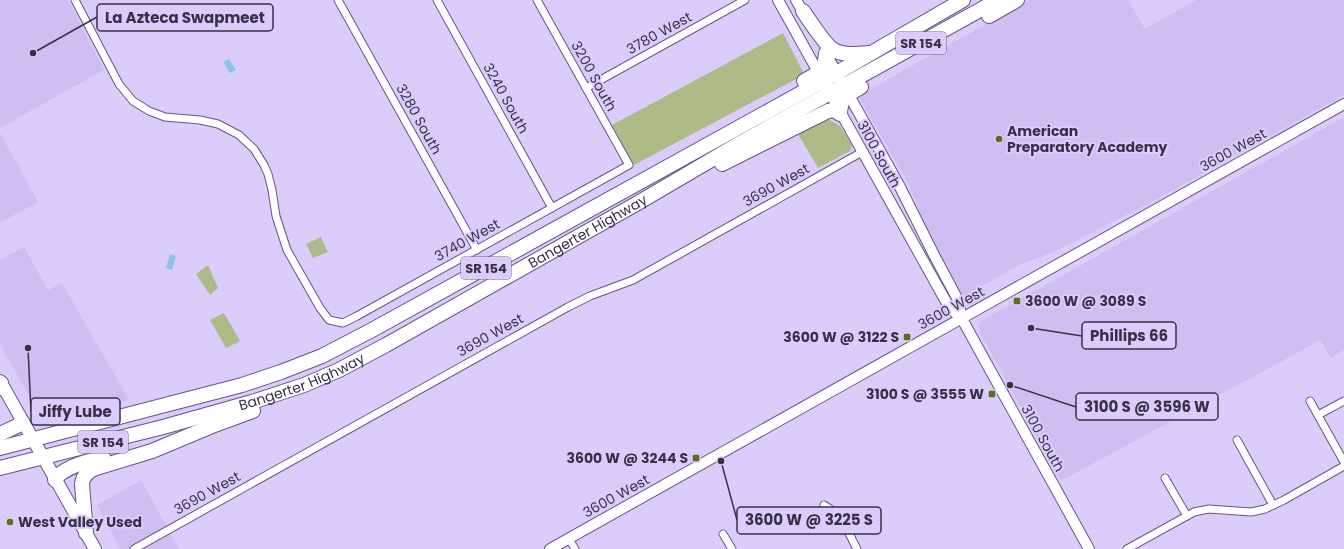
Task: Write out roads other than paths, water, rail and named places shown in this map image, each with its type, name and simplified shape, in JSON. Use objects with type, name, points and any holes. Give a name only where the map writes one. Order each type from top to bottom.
[{"type":"highway","name":"Bangerter Highway","points":[[0,448],[242,385],[322,356],[356,339],[621,193],[820,77],[837,73],[963,0]]},
{"type":"highway","name":"Bangerter Highway","points":[[0,468],[163,427],[269,397],[304,385],[349,365],[830,94],[846,90],[998,0]]},
{"type":"highway","points":[[690,172],[705,172],[828,111],[834,110],[840,114],[841,104],[846,90],[1017,0]]},
{"type":"highway","points":[[799,6],[831,49],[850,54],[874,52]]},
{"type":"highway","points":[[820,77],[826,62],[826,53]]},
{"type":"highway","points":[[512,274],[522,260],[609,210],[614,205],[621,193]]},
{"type":"highway","points":[[55,480],[61,473],[83,463],[141,446],[153,438],[174,417],[186,411],[263,389],[281,372]]},
{"type":"highway","points":[[86,533],[82,484],[84,477],[88,472],[96,468],[152,452],[254,410],[269,397]]},
{"type":"highway","points":[[0,434],[22,422]]},
{"type":"main road","name":"3100 South","points":[[778,0],[948,307],[962,319]]},
{"type":"main road","name":"3100 South","points":[[799,6],[900,187],[958,300],[962,319],[1089,549]]},
{"type":"main road","name":"3600 West","points":[[550,549],[1344,104]]},
{"type":"main road","points":[[0,384],[95,549]]},
{"type":"street","name":"3740 West","points":[[75,0],[119,84],[133,101],[149,111],[165,117],[200,120],[218,124],[239,136],[254,149],[268,174],[276,216],[287,250],[320,308],[329,320],[343,323],[358,316],[629,164]]},
{"type":"street","name":"3280 South","points":[[338,0],[477,250]]},
{"type":"street","name":"3240 South","points":[[437,0],[552,208]]},
{"type":"street","name":"3200 South","points":[[537,0],[629,164]]},
{"type":"street","name":"3780 West","points":[[586,88],[745,0]]},
{"type":"street","name":"3690 West","points":[[134,549],[568,307],[590,296],[633,280],[862,152]]},
{"type":"street","points":[[1310,401],[1344,462]]},
{"type":"street","points":[[1318,415],[1344,401]]},
{"type":"street","points":[[1237,440],[1273,505]]},
{"type":"street","points":[[1127,549],[1194,512],[1209,509],[1251,512],[1273,505],[1344,466]]},
{"type":"street","points":[[1165,478],[1186,516]]},
{"type":"street","points":[[824,505],[836,512],[840,517],[857,549]]},
{"type":"street","points":[[724,534],[732,549]]},
{"type":"street","points":[[569,539],[575,549]]},
{"type":"water","points":[[229,59],[236,70],[230,73],[223,62]]},
{"type":"water","points":[[170,254],[176,256],[172,270],[166,268]]},
{"type":"place","name":"La Azteca Swapmeet","points":[[33,53]]},
{"type":"place","name":"American Preparatory Academy","points":[[999,139]]},
{"type":"place","name":"3600 W @ 3089 S","points":[[1017,301]]},
{"type":"place","name":"Phillips 66","points":[[1031,328]]},
{"type":"place","name":"3600 W @ 3122 S","points":[[907,337]]},
{"type":"place","name":"Jiffy Lube","points":[[28,348]]},
{"type":"place","name":"3100 S @ 3596 W","points":[[1010,385]]},
{"type":"place","name":"3100 S @ 3555 W","points":[[992,394]]},
{"type":"place","name":"3600 W @ 3244 S","points":[[696,458]]},
{"type":"place","name":"3600 W @ 3225 S","points":[[721,461]]},
{"type":"place","name":"West Valley Used","points":[[10,522]]}]
